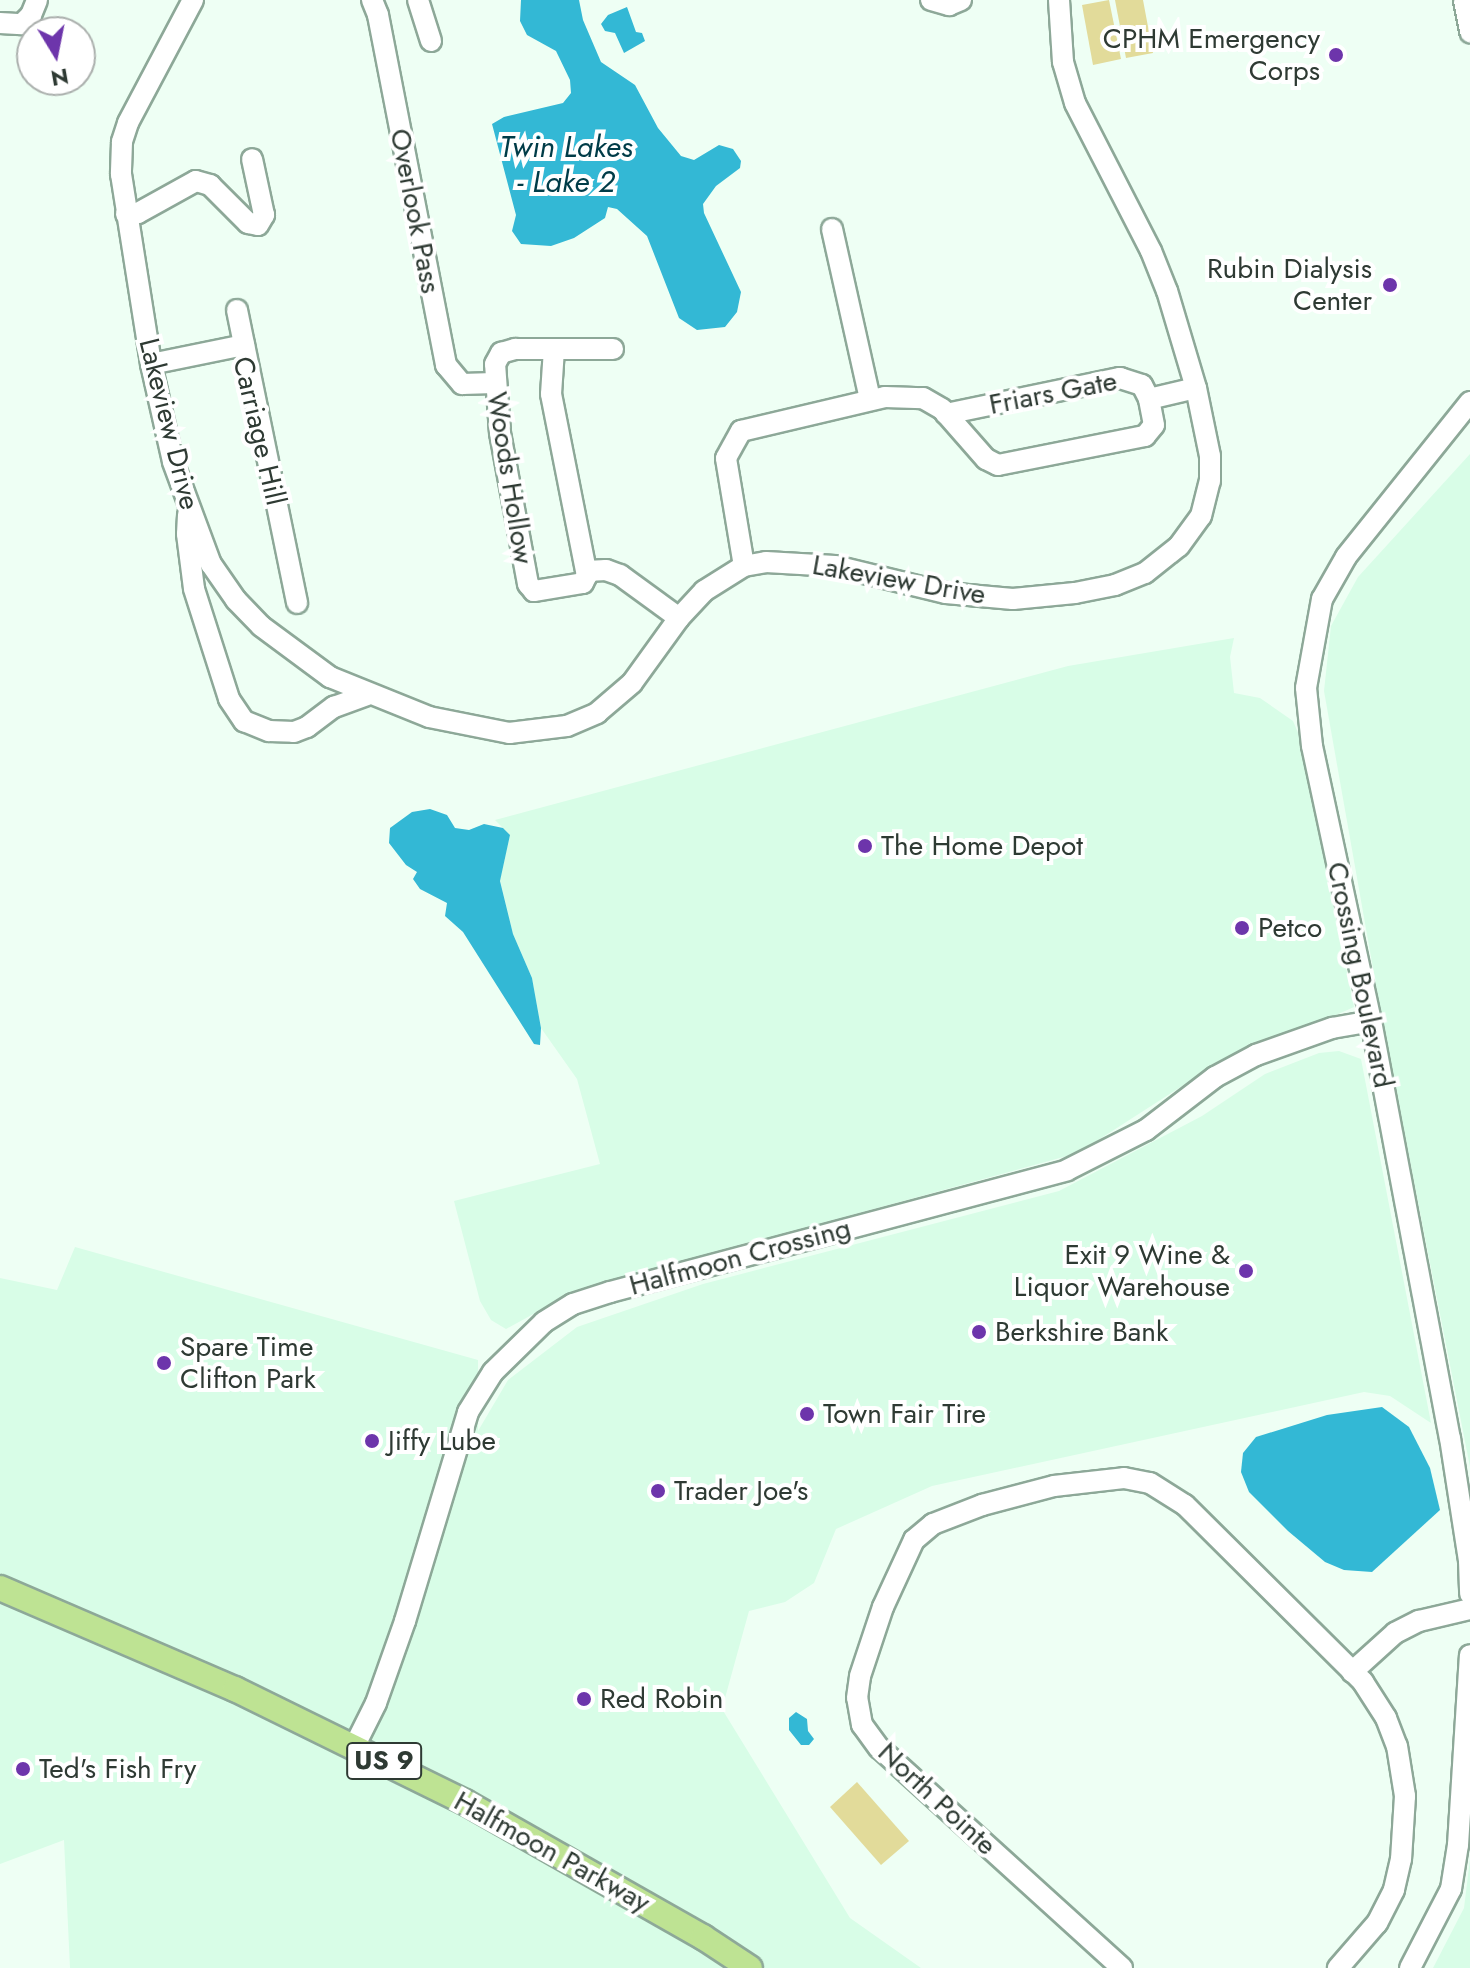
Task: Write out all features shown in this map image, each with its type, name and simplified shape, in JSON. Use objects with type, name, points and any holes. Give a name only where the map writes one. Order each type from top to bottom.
[{"type":"main road","name":"Halfmoon Parkway","points":[[0,1588],[235,1689],[465,1802],[703,1937],[750,1968]]},
{"type":"street","points":[[0,23],[22,24],[31,15],[37,0]]},
{"type":"street","name":"Lakeview Drive","points":[[193,0],[128,123],[122,142],[121,174],[151,364],[173,462],[211,564],[236,600],[293,653],[367,695],[473,728],[509,733],[567,726],[597,713],[617,698],[704,591],[744,566],[766,562],[835,566],[975,597],[1013,599],[1115,585],[1145,573],[1179,546],[1201,516],[1210,481],[1210,456],[1196,388],[1167,291],[1151,251],[1075,103],[1063,62],[1059,0]]},
{"type":"street","name":"Overlook Pass","points":[[372,0],[378,15],[446,365],[452,377],[462,384],[494,383]]},
{"type":"street","points":[[418,0],[431,41]]},
{"type":"street","points":[[931,0],[949,5],[961,0]]},
{"type":"street","points":[[1464,0],[1470,32]]},
{"type":"street","points":[[126,214],[138,213],[196,181],[210,185],[248,223],[258,225],[264,215],[252,159]]},
{"type":"street","points":[[832,229],[870,399]]},
{"type":"street","points":[[237,310],[244,345]]},
{"type":"street","name":"Carriage Hill","points":[[151,364],[244,345],[297,603]]},
{"type":"street","name":"Woods Hollow","points":[[554,349],[551,394],[587,571],[583,583],[536,592],[529,586],[494,383],[495,364],[501,353],[515,349],[554,349],[613,349]]},
{"type":"street","name":"Friars Gate","points":[[744,566],[726,467],[728,450],[736,435],[756,425],[870,399],[923,398],[946,414],[986,459],[998,465],[1145,436],[1154,425],[1149,399],[1142,385],[1120,378],[946,414]]},
{"type":"street","name":"Friars Gate","points":[[1149,399],[1196,388]]},
{"type":"street","name":"Crossing Boulevard","points":[[1470,402],[1346,557],[1322,599],[1306,688],[1312,746],[1371,1021],[1450,1438],[1469,1561],[1470,1594]]},
{"type":"street","points":[[189,509],[187,534],[194,589],[229,699],[244,721],[269,731],[294,732],[307,727],[334,707],[367,695]]},
{"type":"street","points":[[587,571],[606,570],[620,575],[679,618]]},
{"type":"street","name":"Halfmoon Crossing","points":[[354,1747],[376,1703],[405,1621],[468,1412],[493,1372],[544,1322],[573,1304],[610,1292],[1067,1170],[1146,1130],[1215,1077],[1256,1055],[1332,1028],[1371,1021]]},
{"type":"street","name":"North Pointe","points":[[1122,1968],[879,1748],[862,1725],[857,1698],[860,1676],[883,1607],[914,1540],[933,1524],[982,1505],[1054,1486],[1124,1478],[1150,1483],[1185,1505],[1352,1672],[1386,1718],[1397,1746],[1405,1796],[1401,1859],[1394,1890],[1377,1923],[1338,1968]]},
{"type":"street","points":[[1352,1672],[1395,1633],[1419,1621],[1470,1609]]},
{"type":"street","points":[[1410,1968],[1451,1889],[1458,1845],[1470,1655]]},
{"type":"shaded area","points":[[1109,0],[1121,59],[1093,65],[1082,5]]},
{"type":"shaded area","points":[[1115,0],[1143,0],[1153,53],[1126,58]]},
{"type":"shaded area","points":[[1470,454],[1470,1467],[1380,1008],[1324,691],[1331,626],[1358,577]]},
{"type":"shaded area","points":[[1234,638],[1230,657],[1234,693],[1260,698],[1293,721],[1299,735],[1354,1007],[1193,1079],[1078,1153],[575,1291],[506,1329],[491,1320],[480,1301],[454,1201],[600,1164],[577,1079],[541,1028],[532,978],[513,934],[500,880],[510,835],[495,820],[1068,666]]},
{"type":"shaded area","points":[[1339,1051],[1361,1059],[1431,1423],[1390,1396],[1364,1392],[932,1486],[836,1529],[814,1583],[785,1602],[749,1611],[722,1709],[850,1918],[921,1968],[70,1968],[64,1840],[0,1864],[0,1278],[57,1290],[75,1247],[478,1360],[478,1431],[508,1380],[577,1327],[703,1284],[1059,1191],[1202,1116],[1265,1074],[1319,1053]]},
{"type":"shaded area","points":[[857,1782],[909,1841],[881,1865],[830,1807]]},
{"type":"shaded area","points":[[1470,1859],[1470,1968],[1433,1968],[1464,1908]]},
{"type":"water","name":"Twin Lakes - Lake 2","points":[[521,0],[579,0],[583,20],[601,62],[635,85],[658,128],[681,156],[694,160],[719,145],[733,149],[741,161],[740,168],[716,186],[703,204],[704,213],[741,292],[737,312],[725,327],[697,330],[679,318],[647,236],[617,209],[608,207],[605,218],[574,238],[551,246],[521,244],[512,231],[516,215],[492,124],[504,117],[563,103],[571,93],[570,80],[556,51],[527,35],[520,21]]},
{"type":"water","points":[[627,7],[636,32],[642,33],[645,41],[624,53],[615,33],[605,31],[601,24],[608,15]]},
{"type":"water","points":[[430,809],[447,815],[455,828],[469,830],[484,824],[503,828],[510,835],[500,881],[513,934],[532,978],[541,1028],[540,1045],[534,1044],[463,932],[445,916],[447,903],[420,889],[413,879],[417,872],[406,865],[389,843],[390,828],[412,812]]},
{"type":"water","points":[[1382,1407],[1409,1427],[1430,1468],[1440,1510],[1372,1572],[1344,1570],[1325,1562],[1249,1492],[1241,1472],[1243,1453],[1256,1437],[1327,1415]]},
{"type":"water","points":[[796,1712],[807,1719],[808,1731],[814,1739],[809,1745],[801,1745],[789,1730],[789,1718]]},
{"type":"place","name":"CPHM Emergency Corps","points":[[1336,55]]},
{"type":"place","name":"Rubin Dialysis Center","points":[[1390,285]]},
{"type":"place","name":"The Home Depot","points":[[865,846]]},
{"type":"place","name":"Petco","points":[[1242,928]]},
{"type":"place","name":"Exit 9 Wine & Liquor Warehouse","points":[[1246,1271]]},
{"type":"place","name":"Berkshire Bank","points":[[979,1332]]},
{"type":"place","name":"Spare Time Clifton Park","points":[[164,1363]]},
{"type":"place","name":"Town Fair Tire","points":[[807,1414]]},
{"type":"place","name":"Jiffy Lube","points":[[372,1441]]},
{"type":"place","name":"Trader Joe's","points":[[658,1491]]},
{"type":"place","name":"Red Robin","points":[[584,1699]]},
{"type":"place","name":"Ted's Fish Fry","points":[[23,1769]]}]
